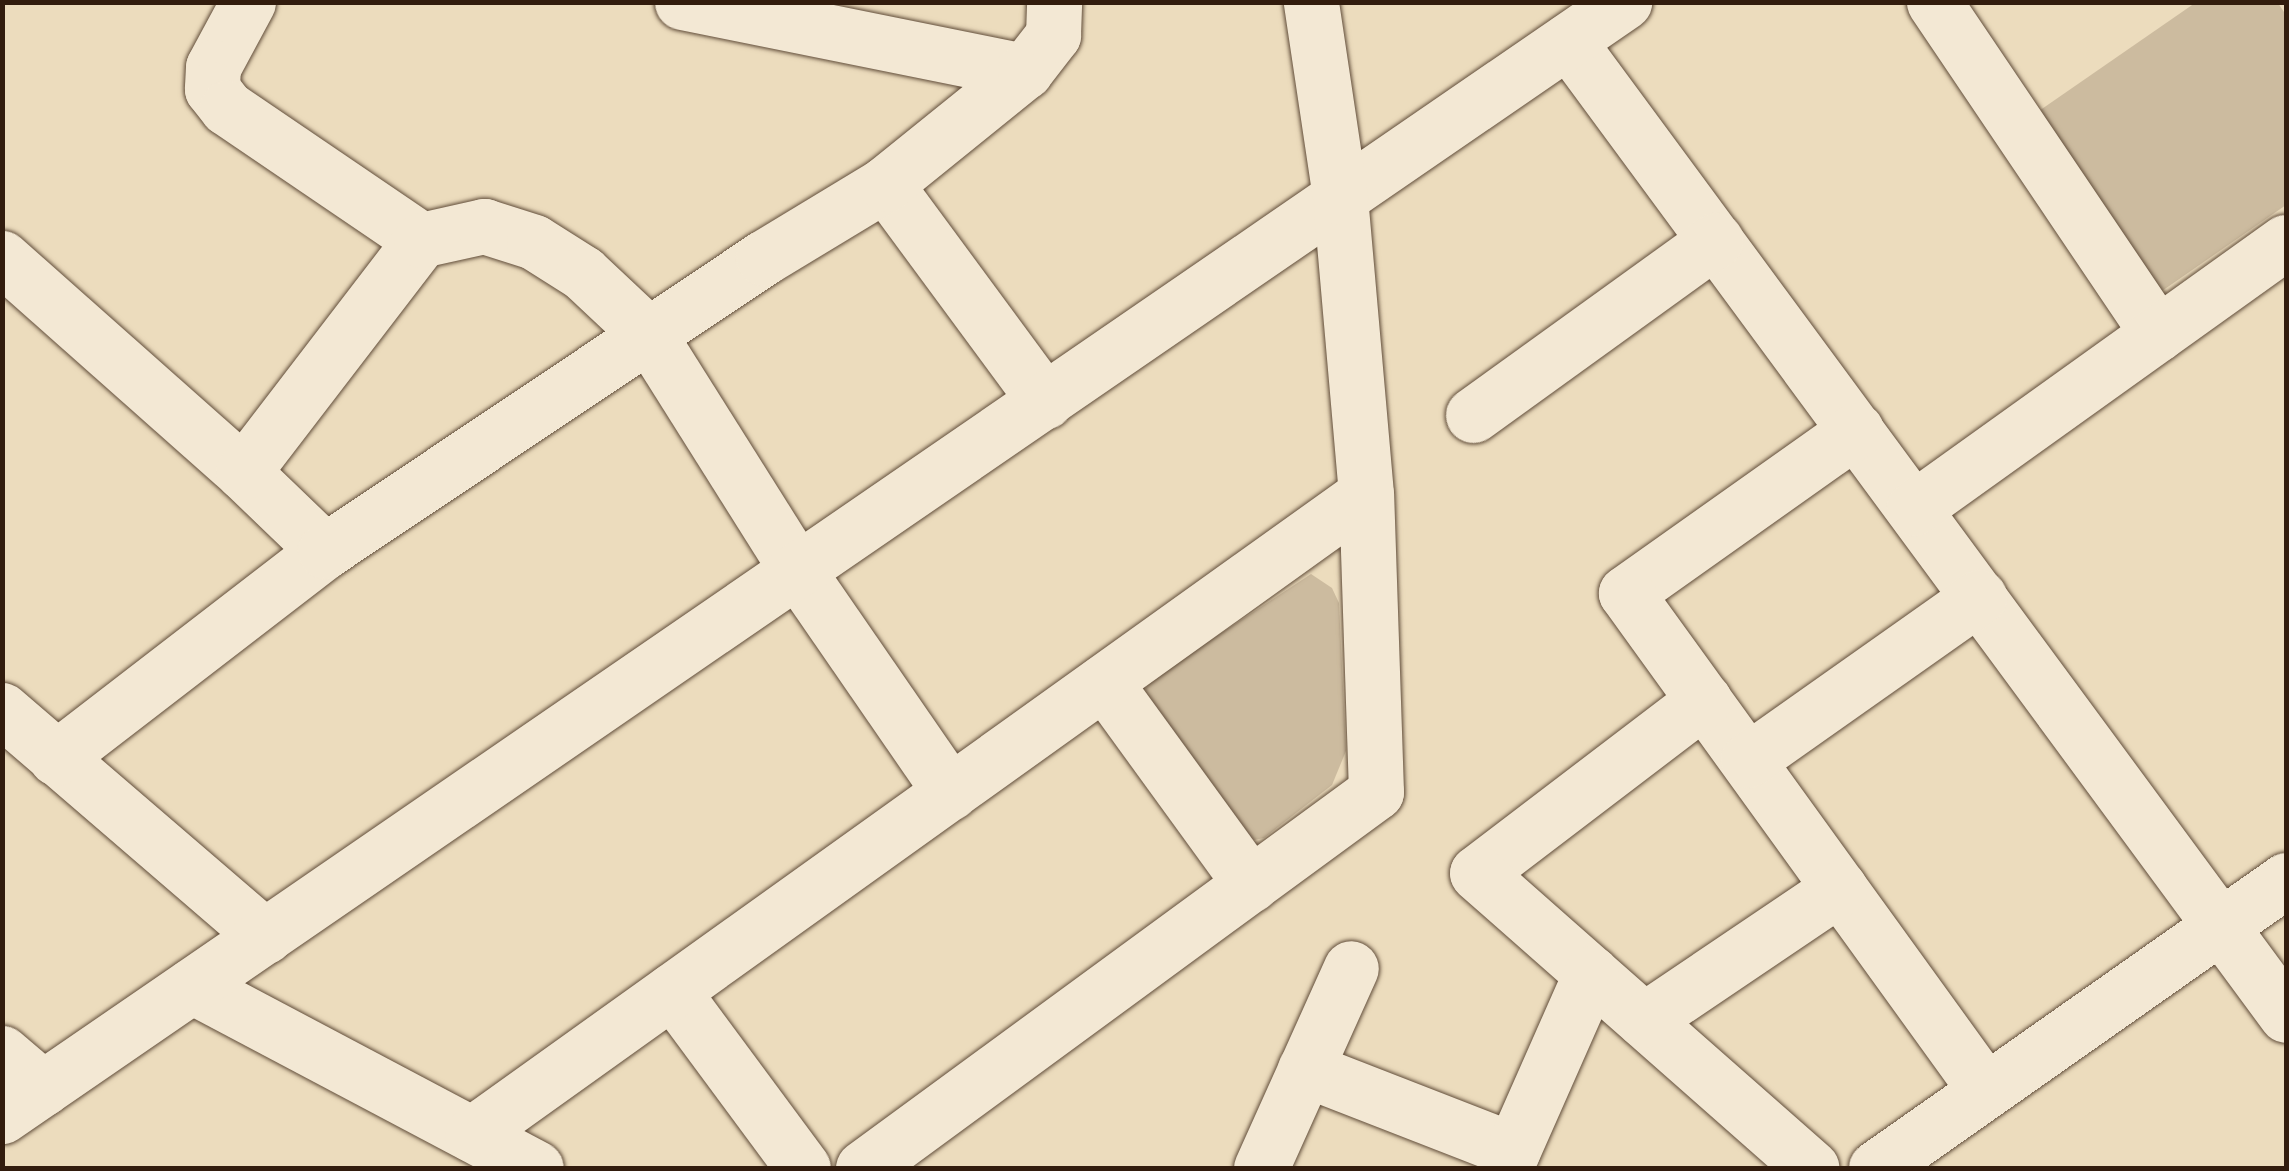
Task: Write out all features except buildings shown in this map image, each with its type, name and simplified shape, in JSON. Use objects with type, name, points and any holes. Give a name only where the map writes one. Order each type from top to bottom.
[{"type":"street","points":[[248,2],[213,67],[212,90],[226,108],[421,240]]},
{"type":"street","points":[[682,2],[1025,72]]},
{"type":"street","points":[[56,758],[325,551],[762,258],[886,184],[1025,72],[1052,35],[1054,2]]},
{"type":"street","points":[[863,1168],[1376,792],[1366,494],[1340,198],[1311,2]]},
{"type":"street","points":[[1934,2],[2158,334]]},
{"type":"street","points":[[2,1053],[23,1102],[1340,198],[1596,16],[1716,240],[2286,1014]]},
{"type":"street","points":[[886,184],[1044,400]]},
{"type":"street","points":[[243,472],[421,240],[484,226],[534,242],[583,273],[649,334],[797,570],[950,792]]},
{"type":"street","points":[[1473,415],[1716,240]]},
{"type":"street","points":[[1914,508],[2286,242]]},
{"type":"street","points":[[2,258],[243,472],[325,551]]},
{"type":"street","points":[[1856,430],[1626,592],[1986,1091]]},
{"type":"street","points":[[472,1134],[1366,494]]},
{"type":"street","points":[[1748,760],[1979,597]]},
{"type":"street","points":[[1104,682],[1251,884]]},
{"type":"street","points":[[1704,700],[1477,873],[1644,1020],[1755,1148],[1812,1168]]},
{"type":"street","points":[[2,710],[265,936]]},
{"type":"street","points":[[1876,1168],[2286,880]]},
{"type":"street","points":[[1644,1020],[1840,888]]},
{"type":"street","points":[[1261,1168],[1351,968]]},
{"type":"street","points":[[1306,1070],[1509,1159],[1591,973]]},
{"type":"street","points":[[192,986],[536,1168]]},
{"type":"street","points":[[672,991],[803,1168]]},
{"type":"shaded area","points":[[2195,3],[2278,3],[2286,15],[2286,205],[2159,293],[2036,113]]},
{"type":"shaded area","points":[[1311,574],[1332,588],[1339,603],[1346,751],[1332,785],[1264,838],[1254,840],[1238,829],[1144,700],[1146,688],[1153,678]]}]
